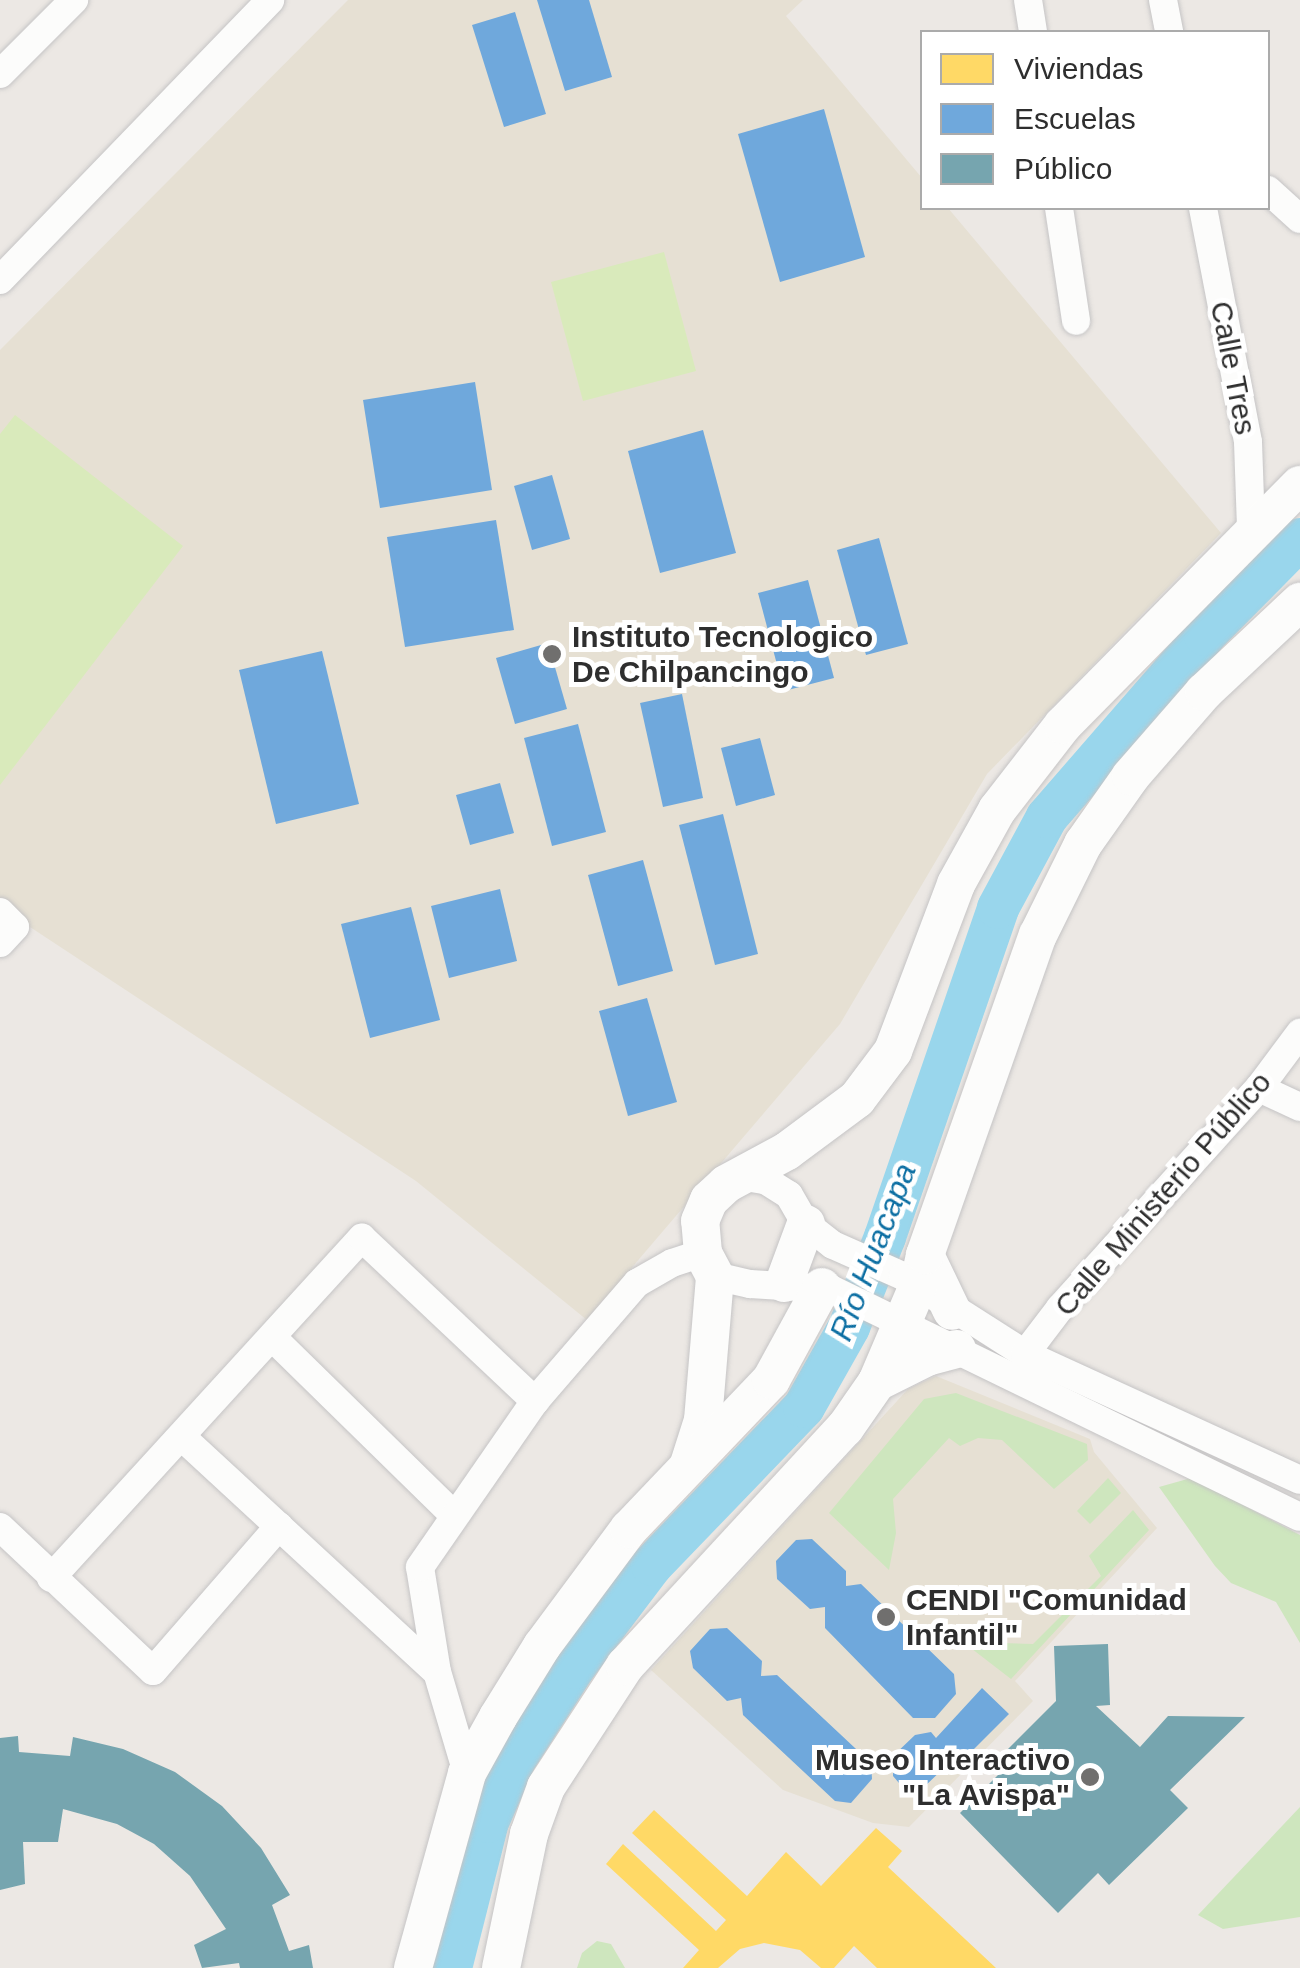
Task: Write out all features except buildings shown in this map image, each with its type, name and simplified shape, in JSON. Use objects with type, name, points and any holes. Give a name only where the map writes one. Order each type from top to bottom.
[{"type":"main road","points":[[689,1464],[703,1420],[709,1264],[700,1220],[709,1200],[726,1184],[744,1176],[857,1099],[893,1051],[956,884],[997,810],[1063,725],[1300,484]]},
{"type":"main road","points":[[501,1968],[529,1834],[546,1787],[625,1666],[845,1428],[877,1382],[1038,935],[1069,869],[1131,776],[1192,706],[1300,602]]},
{"type":"main road","points":[[784,1282],[806,1224]]},
{"type":"main road","points":[[916,1272],[952,1311]]},
{"type":"main road","points":[[413,1968],[467,1773],[542,1646],[586,1582],[689,1464],[771,1380],[826,1288]]},
{"type":"main road","points":[[877,1382],[927,1357],[957,1350]]},
{"type":"street","points":[[0,74],[74,0]]},
{"type":"street","points":[[0,280],[270,0]]},
{"type":"street","points":[[1028,0],[1032,30]]},
{"type":"street","points":[[1163,0],[1169,30]]},
{"type":"street","points":[[1270,192],[1300,219]]},
{"type":"street","points":[[1059,210],[1076,321]]},
{"type":"street","name":"Calle Tres","points":[[1203,210],[1248,442],[1251,530]]},
{"type":"street","name":"Calle Ministerio Público","points":[[1025,1354],[1060,1308],[1259,1088],[1300,1033]]},
{"type":"street","points":[[1259,1088],[1300,1107]]},
{"type":"street","points":[[744,1176],[765,1180],[789,1195],[806,1224],[846,1252],[916,1272]]},
{"type":"street","points":[[51,1578],[362,1238],[535,1401]]},
{"type":"street","points":[[467,1773],[437,1672],[420,1568],[535,1401],[637,1284],[672,1264],[709,1264],[750,1284],[784,1282],[826,1288],[1300,1516]]},
{"type":"street","points":[[952,1311],[1025,1354],[1300,1480]]},
{"type":"street","points":[[272,1338],[454,1515]]},
{"type":"street","points":[[183,1438],[437,1672]]},
{"type":"street","points":[[0,1527],[153,1671],[279,1526]]},
{"type":"shaded area","name":"Instituto Tecnologico De Chilpancingo","points":[[348,0],[803,0],[786,16],[920,176],[920,210],[950,210],[1221,533],[987,774],[840,1024],[587,1320],[416,1181],[30,927],[0,901],[0,350]]},
{"type":"shaded area","name":"CENDI \"Comunidad Infantil\"","points":[[936,1376],[1090,1439],[1094,1452],[1157,1528],[1015,1681],[1033,1701],[909,1827],[873,1823],[783,1790],[651,1670],[908,1389]]},
{"type":"green space","points":[[664,252],[696,371],[583,401],[551,282]]},
{"type":"green space","points":[[15,415],[183,546],[0,785],[0,434]]},
{"type":"green space","points":[[956,1393],[1087,1444],[1088,1460],[1054,1489],[1002,1440],[978,1438],[960,1446],[949,1438],[893,1499],[896,1533],[889,1570],[829,1513],[924,1399]]},
{"type":"green space","points":[[1108,1478],[1121,1493],[1090,1524],[1077,1511]]},
{"type":"green space","points":[[1191,1478],[1300,1535],[1300,1643],[1276,1602],[1231,1583],[1215,1566],[1159,1487]]},
{"type":"green space","points":[[1133,1510],[1149,1530],[1011,1679],[963,1642],[1033,1644],[1101,1576],[1089,1556]]},
{"type":"green space","points":[[1300,1807],[1300,1917],[1223,1929],[1198,1915]]},
{"type":"green space","points":[[597,1941],[611,1944],[625,1968],[577,1968],[582,1953]]},
{"type":"waterway","name":"Río Huacapa","points":[[451,1968],[488,1822],[515,1760],[574,1668],[652,1565],[804,1407],[849,1327],[885,1237],[998,908],[1047,817],[1205,635],[1300,539]]},
{"type":"place","name":"Instituto Tecnologico De Chilpancingo","points":[[552,654]]},
{"type":"place","name":"CENDI \"Comunidad Infantil\"","points":[[886,1617]]},
{"type":"place","name":"Museo Interactivo \"La Avispa\"","points":[[1090,1777]]}]
